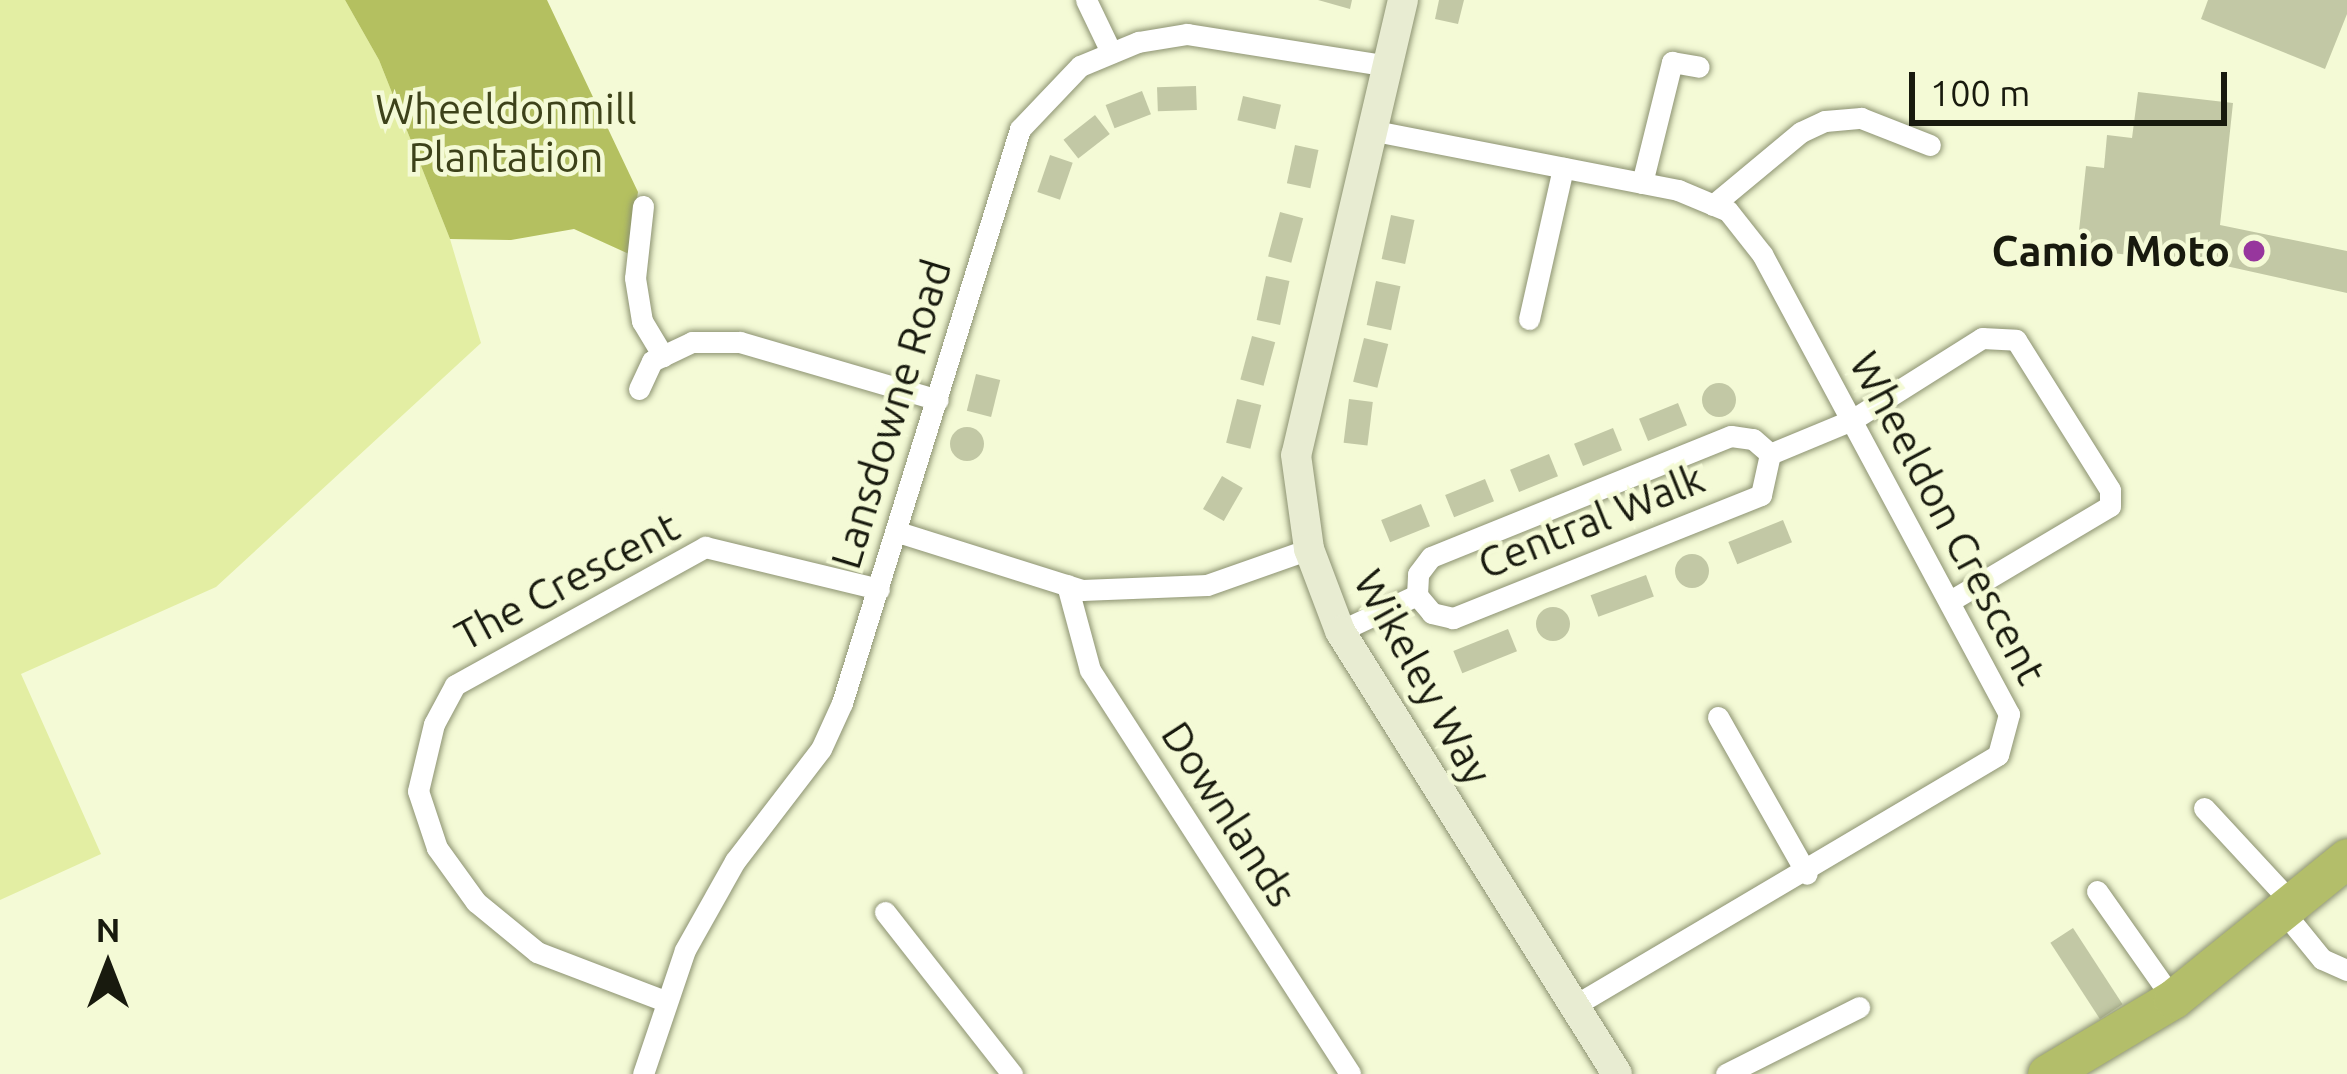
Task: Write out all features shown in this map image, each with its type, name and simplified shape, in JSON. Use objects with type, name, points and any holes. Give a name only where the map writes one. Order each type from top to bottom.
[{"type":"highway","points":[[2047,1074],[2173,999],[2347,858]]},
{"type":"street","points":[[1086,0],[1111,52]]},
{"type":"street","name":"Wikeley Way","points":[[1403,0],[1296,455],[1309,549],[1340,631],[1617,1074]]},
{"type":"street","name":"Lansdowne Road","points":[[643,1074],[665,1001],[735,861],[820,749],[898,532],[1020,129],[1080,66],[1111,52],[1187,34],[1390,66]]},
{"type":"street","points":[[1642,183],[1672,62],[1699,67]]},
{"type":"street","points":[[1713,205],[1801,132],[1825,122],[1861,118],[1930,146]]},
{"type":"street","name":"Wheeldon Crescent","points":[[1375,131],[1642,183],[1713,205],[1762,254],[2004,696],[2008,733],[1998,754],[1807,874],[1573,1006]]},
{"type":"street","points":[[1529,319],[1563,168]]},
{"type":"street","points":[[644,206],[635,278],[642,321],[663,356]]},
{"type":"street","points":[[1770,454],[1852,420],[1982,338],[2000,335],[2016,340],[2110,490],[2098,518],[1952,600]]},
{"type":"street","points":[[639,389],[652,361],[692,342],[740,342],[938,400]]},
{"type":"street","name":"Central Walk","points":[[1753,439],[1770,454],[1761,495],[1475,610],[1453,618],[1432,613],[1417,595],[1418,574],[1431,557],[1710,445],[1753,439]]},
{"type":"street","points":[[898,532],[1067,585],[1148,592],[1207,584],[1309,549]]},
{"type":"street","name":"The Crescent","points":[[665,1001],[536,952],[476,902],[437,848],[418,791],[434,724],[455,685],[705,547],[878,590]]},
{"type":"street","name":"Downlands","points":[[1067,585],[1090,670],[1350,1074]]},
{"type":"street","points":[[1340,631],[1417,595]]},
{"type":"street","points":[[1718,718],[1807,874]]},
{"type":"street","points":[[2204,808],[2286,906],[2322,959],[2347,970]]},
{"type":"street","points":[[2097,891],[2173,999]]},
{"type":"street","points":[[885,912],[1012,1074]]},
{"type":"street","points":[[1726,1074],[1859,1007]]},
{"type":"green space","points":[[0,0],[345,0],[379,60],[450,239],[481,343],[216,587],[21,674],[101,854],[0,900]]},
{"type":"green space","name":"Wheeldonmill Plantation","points":[[345,0],[547,0],[638,192],[629,254],[574,229],[511,240],[450,239],[379,60]]},
{"type":"building","points":[[1318,0],[1352,0],[1350,9]]},
{"type":"building","points":[[1439,0],[1464,0],[1458,24],[1435,19]]},
{"type":"building","points":[[2208,0],[2347,0],[2347,14],[2325,69],[2201,19]]},
{"type":"building","points":[[1196,86],[1197,110],[1158,111],[1157,87]]},
{"type":"building","points":[[1142,91],[1151,114],[1115,128],[1106,105]]},
{"type":"building","points":[[2138,92],[2233,103],[2220,225],[2347,251],[2347,293],[2226,266],[2077,249],[2086,166],[2104,168],[2107,135],[2132,138]]},
{"type":"building","points":[[1243,96],[1281,105],[1275,129],[1237,120]]},
{"type":"building","points":[[1095,115],[1110,134],[1078,159],[1063,140]]},
{"type":"building","points":[[1295,145],[1318,150],[1310,188],[1287,183]]},
{"type":"building","points":[[1050,155],[1073,163],[1060,200],[1037,192]]},
{"type":"building","points":[[1280,212],[1303,218],[1291,263],[1268,256]]},
{"type":"building","points":[[1391,215],[1414,220],[1405,264],[1382,259]]},
{"type":"building","points":[[1266,276],[1289,281],[1280,325],[1257,320]]},
{"type":"building","points":[[1376,281],[1400,286],[1391,330],[1367,325]]},
{"type":"building","points":[[1252,336],[1275,342],[1264,386],[1240,379]]},
{"type":"building","points":[[1364,338],[1388,344],[1377,388],[1353,382]]},
{"type":"building","points":[[976,374],[1000,380],[991,417],[967,411]]},
{"type":"building","points":[[1719,383],[1731,388],[1736,400],[1731,412],[1719,417],[1707,412],[1702,400],[1707,388]]},
{"type":"building","points":[[1237,399],[1261,405],[1250,449],[1226,443]]},
{"type":"building","points":[[1349,399],[1373,402],[1367,446],[1344,443]]},
{"type":"building","points":[[1678,403],[1687,425],[1648,441],[1639,419]]},
{"type":"building","points":[[967,427],[979,432],[984,444],[979,456],[967,461],[955,456],[950,444],[955,432]]},
{"type":"building","points":[[1613,428],[1622,450],[1583,466],[1574,444]]},
{"type":"building","points":[[1549,454],[1558,476],[1519,492],[1510,470]]},
{"type":"building","points":[[1222,476],[1243,488],[1224,521],[1203,509]]},
{"type":"building","points":[[1485,479],[1494,501],[1454,517],[1445,495]]},
{"type":"building","points":[[1421,504],[1430,526],[1390,542],[1381,520]]},
{"type":"building","points":[[1783,520],[1792,542],[1737,564],[1728,542]]},
{"type":"building","points":[[1692,554],[1704,559],[1709,571],[1704,583],[1692,588],[1680,583],[1675,571],[1680,559]]},
{"type":"building","points":[[1646,575],[1654,597],[1598,617],[1591,595]]},
{"type":"building","points":[[1553,607],[1565,612],[1570,624],[1565,636],[1553,641],[1541,636],[1536,624],[1541,612]]},
{"type":"building","points":[[1508,629],[1517,651],[1462,673],[1453,651]]},
{"type":"building","points":[[2073,928],[2123,1004],[2100,1019],[2050,943]]},
{"type":"place","name":"Camio Moto","points":[[2254,251]]}]
